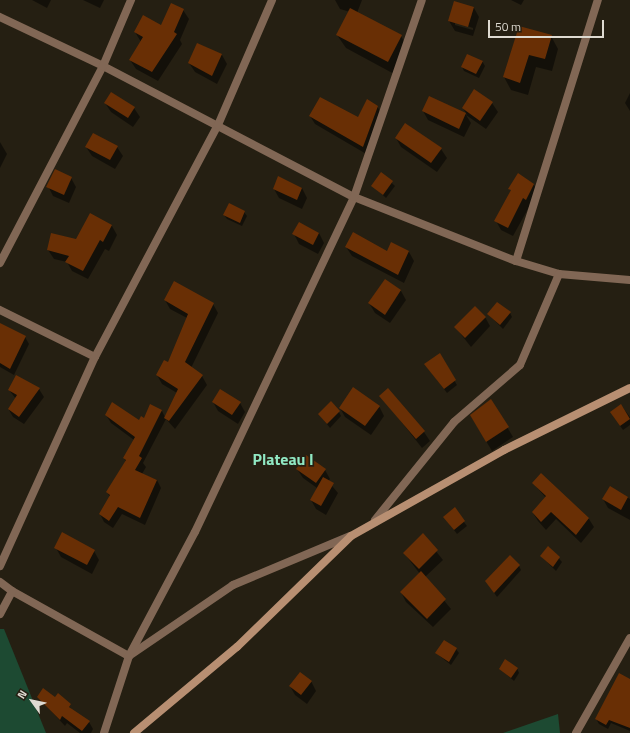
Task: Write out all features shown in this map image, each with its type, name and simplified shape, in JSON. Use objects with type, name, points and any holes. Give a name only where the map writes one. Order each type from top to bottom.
[{"type":"street","points":[[0,263],[103,66],[131,0]]},
{"type":"street","points":[[0,566],[96,357],[218,124],[272,0]]},
{"type":"street","points":[[104,733],[129,656],[195,532],[354,197],[422,0]]},
{"type":"street","points":[[516,262],[598,0]]},
{"type":"street","points":[[0,17],[103,66],[218,124],[354,197],[516,262],[559,274],[630,280]]},
{"type":"street","points":[[375,520],[454,422],[520,365],[559,274]]},
{"type":"street","points":[[0,310],[96,357]]},
{"type":"street","points":[[134,733],[237,647],[351,536],[375,520],[504,450],[630,388]]},
{"type":"street","points":[[129,656],[234,585],[351,536]]},
{"type":"street","points":[[0,582],[12,591],[129,656]]},
{"type":"street","points":[[0,614],[12,591]]},
{"type":"street","points":[[576,733],[630,638]]},
{"type":"green space","points":[[0,629],[4,629],[46,733],[0,733]]},
{"type":"green space","points":[[558,714],[560,733],[503,733]]},
{"type":"building","points":[[454,1],[474,7],[468,27],[448,21]]},
{"type":"building","points":[[171,3],[184,9],[174,32],[177,34],[152,72],[129,60],[143,37],[134,32],[143,15],[161,25]]},
{"type":"building","points":[[350,8],[402,35],[388,62],[336,35]]},
{"type":"building","points":[[519,26],[552,35],[545,59],[529,55],[520,83],[503,77]]},
{"type":"building","points":[[197,43],[222,54],[212,76],[188,63]]},
{"type":"building","points":[[467,54],[483,61],[476,74],[461,67]]},
{"type":"building","points":[[474,89],[493,102],[480,121],[462,108]]},
{"type":"building","points":[[111,92],[135,107],[128,118],[104,103]]},
{"type":"building","points":[[429,96],[466,113],[459,129],[422,111]]},
{"type":"building","points":[[320,97],[358,117],[367,99],[378,106],[363,147],[309,116]]},
{"type":"building","points":[[405,123],[442,148],[431,163],[395,138]]},
{"type":"building","points":[[93,133],[118,146],[110,160],[85,147]]},
{"type":"building","points":[[55,169],[72,177],[64,195],[46,187]]},
{"type":"building","points":[[381,172],[393,181],[383,195],[371,186]]},
{"type":"building","points":[[518,173],[534,184],[526,200],[523,198],[508,228],[494,221],[511,190],[508,189]]},
{"type":"building","points":[[278,176],[302,188],[297,200],[273,189]]},
{"type":"building","points":[[229,203],[245,211],[240,223],[223,215]]},
{"type":"building","points":[[90,213],[112,225],[103,242],[100,240],[83,271],[65,262],[69,256],[47,250],[51,233],[76,239]]},
{"type":"building","points":[[299,222],[319,233],[313,245],[292,234]]},
{"type":"building","points":[[353,232],[387,251],[391,242],[409,251],[398,275],[345,247]]},
{"type":"building","points":[[385,279],[401,290],[385,315],[368,303]]},
{"type":"building","points":[[174,281],[214,303],[185,362],[203,375],[169,421],[164,418],[178,389],[156,375],[164,360],[168,362],[188,314],[164,300]]},
{"type":"building","points":[[497,302],[511,312],[500,325],[487,314]]},
{"type":"building","points":[[475,306],[486,317],[465,338],[454,327]]},
{"type":"building","points":[[0,323],[26,336],[10,369],[0,363]]},
{"type":"building","points":[[440,353],[456,380],[444,389],[424,364]]},
{"type":"building","points":[[16,375],[40,388],[19,417],[8,409],[17,395],[8,390]]},
{"type":"building","points":[[353,387],[380,406],[365,426],[339,408]]},
{"type":"building","points":[[388,388],[425,431],[416,439],[379,396]]},
{"type":"building","points":[[220,389],[241,402],[232,415],[212,402]]},
{"type":"building","points":[[491,399],[509,427],[486,442],[470,415]]},
{"type":"building","points":[[331,401],[340,411],[327,424],[318,414]]},
{"type":"building","points":[[112,402],[139,420],[141,416],[144,418],[150,404],[162,410],[139,456],[142,458],[135,470],[157,480],[140,518],[118,507],[109,521],[99,514],[110,495],[106,492],[126,460],[123,458],[135,437],[105,415]]},
{"type":"building","points":[[621,404],[630,419],[620,426],[610,412]]},
{"type":"building","points":[[306,455],[326,469],[316,483],[296,469]]},
{"type":"building","points":[[541,473],[589,518],[576,535],[551,512],[541,522],[532,512],[546,496],[532,483]]},
{"type":"building","points":[[323,477],[334,483],[321,506],[310,500]]},
{"type":"building","points":[[610,486],[628,497],[621,510],[602,499]]},
{"type":"building","points":[[455,507],[465,521],[454,530],[443,517]]},
{"type":"building","points":[[62,532],[95,550],[87,565],[54,548]]},
{"type":"building","points":[[423,533],[438,550],[419,569],[403,553]]},
{"type":"building","points":[[548,546],[560,557],[553,567],[540,556]]},
{"type":"building","points":[[510,555],[520,565],[494,593],[485,581]]},
{"type":"building","points":[[421,571],[446,599],[427,619],[400,592]]},
{"type":"building","points":[[444,640],[457,648],[449,662],[435,653]]},
{"type":"building","points":[[505,659],[518,668],[511,678],[499,669]]},
{"type":"building","points":[[300,672],[312,681],[301,695],[289,686]]},
{"type":"building","points":[[619,673],[630,679],[630,728],[609,720],[606,725],[595,719]]},
{"type":"building","points":[[43,688],[55,697],[58,693],[71,704],[69,707],[90,721],[82,731],[62,716],[60,720],[37,697]]},
{"type":"district","name":"Plateau I","points":[[283,459]]}]
